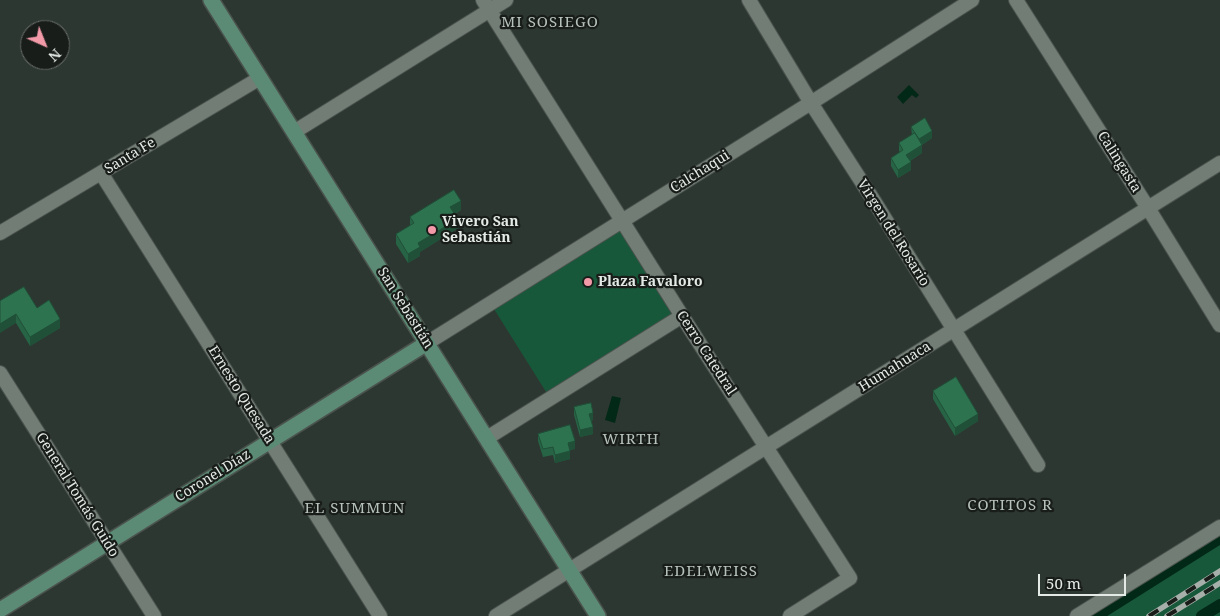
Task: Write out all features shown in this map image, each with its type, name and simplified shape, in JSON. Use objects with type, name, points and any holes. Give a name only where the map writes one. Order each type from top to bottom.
[{"type":"main road","name":"San Sebastián","points":[[211,0],[598,616]]},
{"type":"main road","name":"Coronel Díaz","points":[[0,610],[427,343]]},
{"type":"street","points":[[294,132],[486,5],[506,0]]},
{"type":"street","name":"Virgen del Rosario","points":[[749,0],[811,103],[1038,465]]},
{"type":"street","name":"Calchaqui","points":[[427,343],[972,0]]},
{"type":"street","name":"Calingasta","points":[[1016,0],[1220,325]]},
{"type":"street","name":"Cerro Catedral","points":[[486,5],[850,578],[790,616]]},
{"type":"street","name":"Santa Fe","points":[[0,233],[260,78]]},
{"type":"street","name":"Humahuaca","points":[[496,616],[1220,163]]},
{"type":"street","name":"Ernesto Quesada","points":[[101,173],[380,616]]},
{"type":"street","points":[[487,438],[682,316]]},
{"type":"street","name":"General Tomás Guido","points":[[0,373],[154,616]]},
{"type":"street","points":[[1077,616],[1220,527]]},
{"type":"shaded area","points":[[909,85],[919,95],[916,98],[912,95],[903,104],[897,97]]},
{"type":"shaded area","name":"Plaza Favaloro","points":[[619,231],[624,232],[671,313],[671,317],[548,395],[494,309]]},
{"type":"shaded area","points":[[612,396],[621,398],[615,423],[605,420]]},
{"type":"shaded area","points":[[1220,527],[1220,616],[1077,616]]},
{"type":"building","points":[[925,118],[932,131],[919,139],[911,127]]},
{"type":"building","points":[[915,133],[922,145],[906,155],[911,162],[898,170],[891,158],[903,150],[899,143]]},
{"type":"building","points":[[454,190],[461,201],[450,207],[458,219],[418,243],[420,247],[408,254],[396,234],[414,223],[410,217]]},
{"type":"building","points":[[24,287],[37,308],[49,300],[60,319],[30,337],[16,314],[0,324],[0,301]]},
{"type":"building","points":[[956,377],[978,414],[955,428],[933,391]]},
{"type":"building","points":[[591,403],[593,413],[589,414],[593,427],[580,430],[574,407]]},
{"type":"building","points":[[570,425],[575,441],[568,443],[570,451],[555,455],[553,447],[543,449],[538,434]]},
{"type":"waterway","points":[[1096,616],[1220,538]]},
{"type":"waterway","points":[[1202,616],[1220,605]]},
{"type":"railway","points":[[1149,616],[1220,571]]},
{"type":"railway","points":[[1167,616],[1220,583]]},
{"type":"place","name":"Vivero San Sebastián","points":[[432,230]]},
{"type":"place","name":"Plaza Favaloro","points":[[588,282]]},
{"type":"district","name":"MI SOSIEGO","points":[[550,23]]},
{"type":"district","name":"WIRTH","points":[[631,440]]},
{"type":"district","name":"COTITOS R","points":[[1010,506]]},
{"type":"district","name":"EL SUMMUN","points":[[355,509]]},
{"type":"district","name":"EDELWEISS","points":[[711,572]]}]
